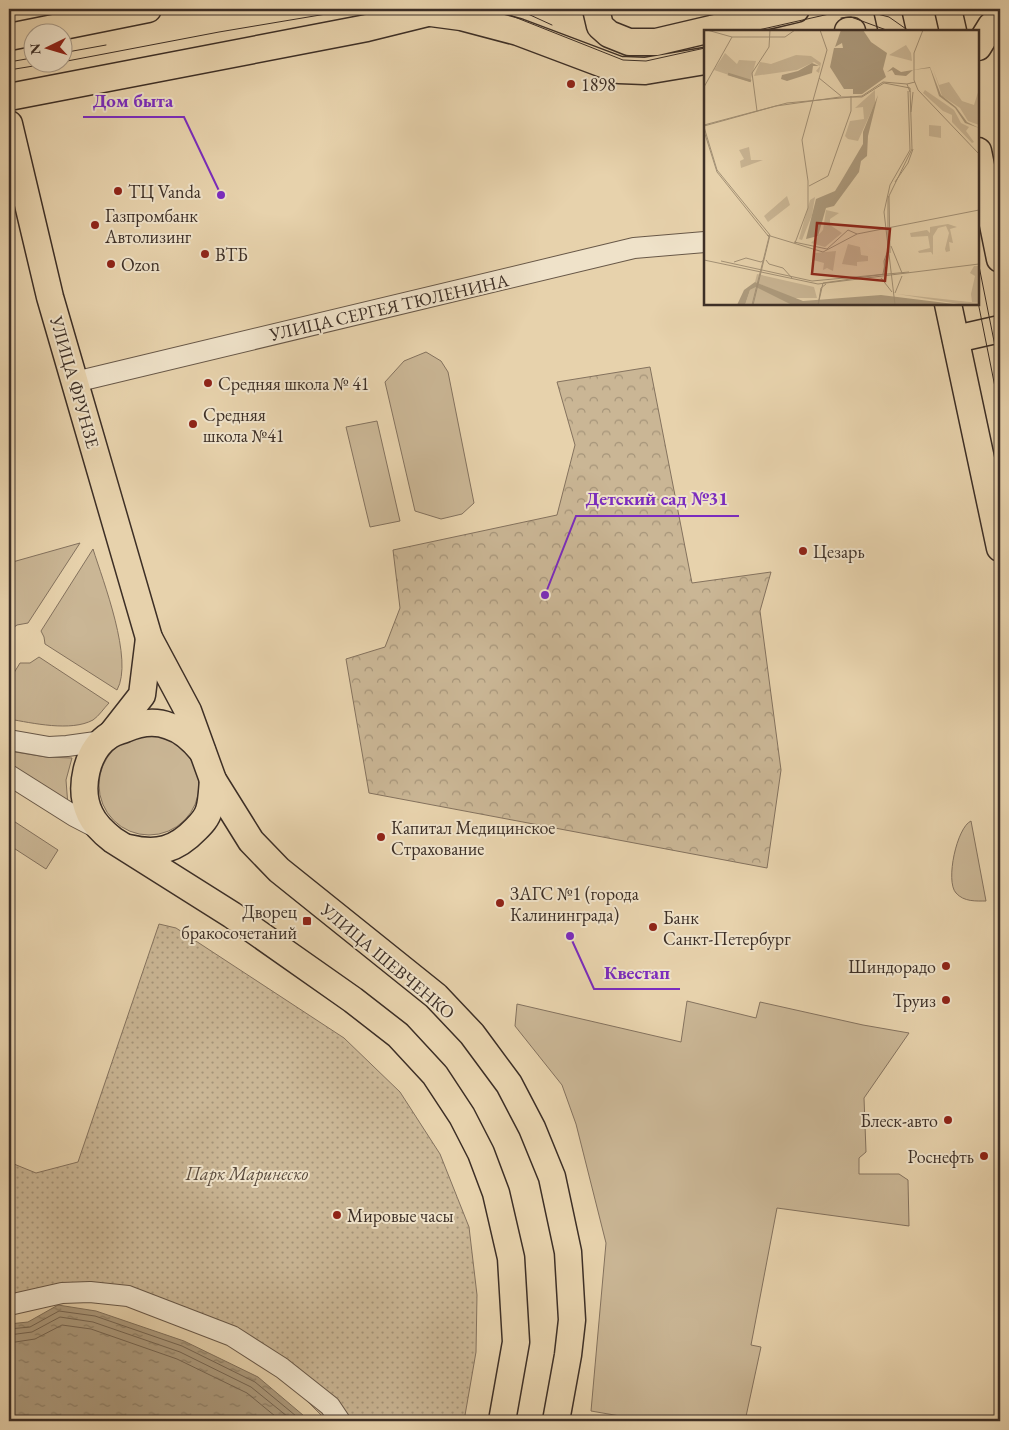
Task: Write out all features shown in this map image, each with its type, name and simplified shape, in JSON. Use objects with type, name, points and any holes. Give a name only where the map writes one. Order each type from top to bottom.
[{"type":"main road","points":[[9,38],[148,9]]},
{"type":"main road","points":[[596,9],[600,26],[610,34],[629,42],[656,42],[704,31]]},
{"type":"main road","points":[[707,30],[796,9]]},
{"type":"main road","points":[[887,9],[892,30]]},
{"type":"main road","points":[[948,9],[953,30]]},
{"type":"main road","points":[[9,97],[289,43],[437,11],[518,32],[618,70],[645,71],[704,61]]},
{"type":"main road","points":[[979,45],[990,26],[1000,18]]},
{"type":"main road","name":"УЛИЦА ФРУНЗЕ","points":[[9,124],[50,297],[148,638],[188,711],[203,752]]},
{"type":"main road","points":[[979,156],[1000,259]]},
{"type":"main road","points":[[948,305],[1000,548]]},
{"type":"main road","points":[[956,339],[1000,329]]},
{"type":"main road","name":"УЛИЦА ФРУНЗЕ","points":[[107,738],[142,695],[148,638]]},
{"type":"main road","name":"УЛИЦА ШЕВЧЕНКО","points":[[502,1421],[516,1342],[511,1258],[496,1193],[480,1153],[462,1116],[434,1074],[398,1035],[272,942],[101,831],[90,814],[85,796],[85,776],[91,757],[107,738],[140,723],[171,726],[189,736],[203,752],[213,780],[251,842],[279,870],[436,996],[472,1034],[509,1084],[528,1120],[552,1177],[568,1252],[572,1320],[568,1355],[556,1421]]},
{"type":"main road","name":"УЛИЦА ШЕВЧЕНКО","points":[[126,847],[141,851],[156,851],[172,847],[185,840],[202,823],[209,810],[213,780]]},
{"type":"street","name":"УЛИЦА СЕРГЕЯ ТЮЛЕНИНА","points":[[75,382],[634,248],[704,242]]},
{"type":"street","points":[[9,740],[49,747],[67,746],[107,738]]},
{"type":"street","points":[[9,775],[101,831]]},
{"type":"street","points":[[9,1305],[62,1293],[90,1292],[128,1296],[232,1336],[303,1384],[330,1406],[340,1421]]},
{"type":"green space","points":[[426,352],[441,361],[448,372],[474,503],[462,514],[441,519],[415,511],[385,382],[404,361]]},
{"type":"green space","points":[[650,367],[692,583],[771,572],[760,611],[781,770],[767,868],[369,793],[346,659],[385,647],[400,608],[393,550],[557,515],[575,445],[557,382]]},
{"type":"green space","points":[[377,421],[400,521],[370,527],[346,427]]},
{"type":"green space","points":[[80,543],[28,623],[17,625],[9,631],[9,563]]},
{"type":"green space","points":[[93,549],[120,641],[121,677],[117,690],[45,644],[41,631]]},
{"type":"green space","points":[[39,657],[109,703],[93,720],[84,724],[51,726],[9,719],[9,681],[20,663],[30,663]]},
{"type":"green space","points":[[149,735],[168,739],[185,749],[195,766],[199,785],[195,804],[185,821],[168,831],[149,835],[130,831],[113,821],[103,804],[99,785],[103,766],[113,749],[130,739]]},
{"type":"green space","points":[[9,751],[46,757],[72,758],[66,780],[68,806],[9,766]]},
{"type":"green space","points":[[9,818],[58,850],[46,869],[9,845]]},
{"type":"green space","points":[[971,821],[986,901],[963,898],[956,893],[953,887],[952,867],[957,843],[966,825]]},
{"type":"green space","name":"Парк Маринеско","points":[[159,924],[176,928],[344,1038],[400,1092],[440,1154],[469,1227],[477,1295],[476,1352],[464,1421],[327,1421],[285,1379],[237,1346],[132,1302],[64,1299],[9,1310],[9,1162],[36,1173],[78,1162]]},
{"type":"green space","points":[[687,1001],[756,1018],[760,1002],[863,1025],[909,1033],[864,1098],[866,1152],[859,1158],[859,1174],[899,1174],[908,1180],[909,1226],[777,1208],[751,1345],[761,1347],[745,1421],[649,1421],[591,1411],[606,1243],[576,1124],[562,1085],[515,1026],[517,1004],[681,1042]]},
{"type":"water","points":[[58,1305],[96,1311],[184,1341],[258,1377],[310,1421],[9,1421],[9,1324],[28,1322]]},
{"type":"tram line","points":[[72,60],[219,32],[356,9]]},
{"type":"tram line","points":[[489,9],[507,14],[623,60],[646,61],[704,48]]},
{"type":"tram line","points":[[517,9],[552,25]]},
{"type":"tram line","points":[[758,30],[858,9],[889,17],[908,30]]},
{"type":"tram line","points":[[841,18],[851,17],[886,30]]},
{"type":"tram line","points":[[72,51],[106,45]]},
{"type":"tram line","points":[[9,62],[22,60]]},
{"type":"tram line","points":[[9,70],[22,68]]},
{"type":"tram line","points":[[979,266],[1000,371]]},
{"type":"tram line","points":[[979,305],[1000,412]]},
{"type":"place","name":"1898","points":[[571,84]]},
{"type":"place","name":"ТЦ Vanda","points":[[118,191]]},
{"type":"place","name":"Дом быта","points":[[221,195]]},
{"type":"place","name":"Газпромбанк Автолизинг","points":[[95,225]]},
{"type":"place","name":"ВТБ","points":[[205,254]]},
{"type":"place","name":"Ozon","points":[[111,264]]},
{"type":"place","name":"Средняя школа № 41","points":[[208,383]]},
{"type":"place","name":"Средняя школа №41","points":[[193,424]]},
{"type":"place","name":"Цезарь","points":[[803,551]]},
{"type":"place","name":"Детский сад №31","points":[[545,595]]},
{"type":"place","name":"Капитал Медицинское Страхование","points":[[381,837]]},
{"type":"place","name":"ЗАГС №1 (города Калининграда)","points":[[500,903]]},
{"type":"place","name":"Дворец бракосочетаний","points":[[307,921]]},
{"type":"place","name":"Банк Санкт-Петербург","points":[[653,927]]},
{"type":"place","name":"Квестап","points":[[570,936]]},
{"type":"place","name":"Шиндорадо","points":[[946,966]]},
{"type":"place","name":"Труиз","points":[[946,1000]]},
{"type":"place","name":"Блеск-авто","points":[[948,1120]]},
{"type":"place","name":"Роснефть","points":[[984,1156]]},
{"type":"place","name":"Мировые часы","points":[[337,1215]]}]
